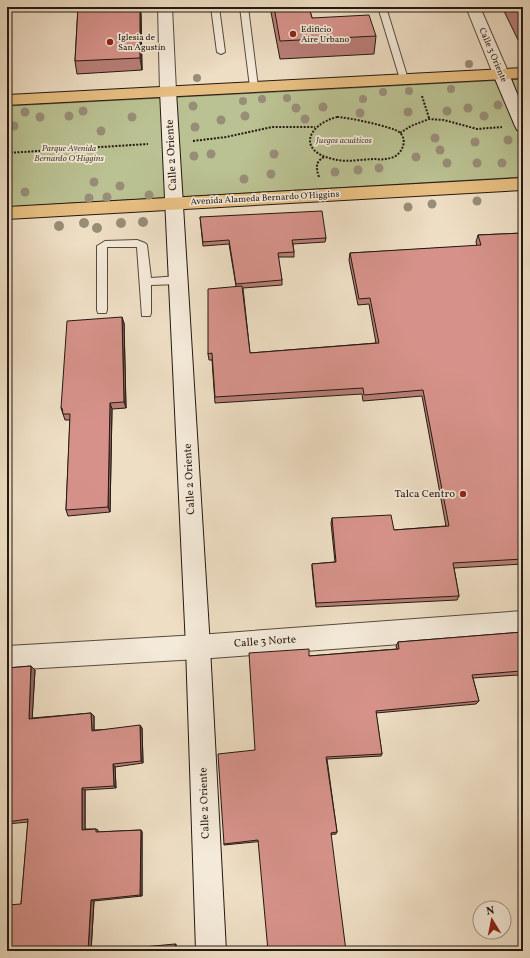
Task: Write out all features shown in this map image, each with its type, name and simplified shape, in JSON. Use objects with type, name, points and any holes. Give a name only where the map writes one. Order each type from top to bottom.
[{"type":"main road","points":[[7,100],[523,73]]},
{"type":"main road","name":"Avenida Alameda Bernardo O'Higgins","points":[[7,213],[523,184]]},
{"type":"street","name":"Calle 2 Oriente","points":[[165,7],[168,91],[198,647],[211,951]]},
{"type":"street","name":"Calle 3 Oriente","points":[[472,7],[523,126]]},
{"type":"street","name":"Calle 3 Norte","points":[[7,658],[198,647],[523,623]]},
{"type":"lane","points":[[215,7],[221,52]]},
{"type":"lane","points":[[244,7],[254,87]]},
{"type":"lane","points":[[382,7],[404,79]]},
{"type":"lane","points":[[102,310],[102,246],[105,244],[137,243],[142,245],[146,282],[146,313]]},
{"type":"lane","points":[[146,282],[179,280]]},
{"type":"path","points":[[337,117],[348,118],[365,123],[382,124],[400,134],[404,144],[401,151],[392,158],[381,160],[348,161],[331,159],[314,149],[310,138],[311,131],[318,123],[337,117]]},
{"type":"path","points":[[400,134],[429,118],[441,118],[475,128],[507,127]]},
{"type":"green space","name":"Parque Avenida Bernardo O'Higgins","points":[[523,79],[523,177],[7,207],[7,106]]},
{"type":"building","name":"Iglesia de San Agustín","points":[[78,7],[140,7],[140,58],[75,61]]},
{"type":"building","points":[[274,7],[309,7],[312,18],[369,15],[376,36],[280,41]]},
{"type":"building","points":[[517,7],[523,7],[523,19]]},
{"type":"building","points":[[322,211],[326,238],[292,240],[294,252],[278,253],[282,280],[236,284],[229,240],[203,242],[200,217]]},
{"type":"building","points":[[523,233],[523,437],[519,438],[523,453],[523,559],[453,563],[459,596],[316,603],[312,564],[336,562],[332,518],[391,515],[394,530],[449,526],[423,390],[364,395],[363,388],[215,397],[212,353],[208,354],[208,289],[242,286],[250,353],[379,343],[370,298],[359,299],[350,253],[481,245],[478,235]]},
{"type":"building","points":[[122,317],[124,402],[110,403],[108,507],[66,510],[70,414],[63,414],[61,408],[67,321]]},
{"type":"building","points":[[523,632],[523,679],[521,671],[472,675],[479,701],[376,711],[382,754],[326,757],[337,832],[331,833],[346,951],[268,951],[258,840],[224,844],[218,754],[255,750],[249,653],[309,649],[309,656],[399,649],[398,642]]},
{"type":"building","points":[[31,666],[29,719],[91,713],[92,731],[140,725],[141,761],[113,764],[114,786],[82,788],[82,830],[96,829],[96,832],[141,830],[140,895],[91,900],[88,951],[7,950],[7,905],[21,904],[28,819],[7,822],[7,668]]},
{"type":"building","points":[[175,944],[175,951],[101,951]]},
{"type":"place","name":"Edificio Aire Urbano","points":[[293,34]]},
{"type":"place","name":"Iglesia de San Agustín","points":[[110,42]]},
{"type":"place","name":"Talca Centro","points":[[463,494]]},
{"type":"park label","name":"Juegos acuáticos","points":[[344,140]]}]
